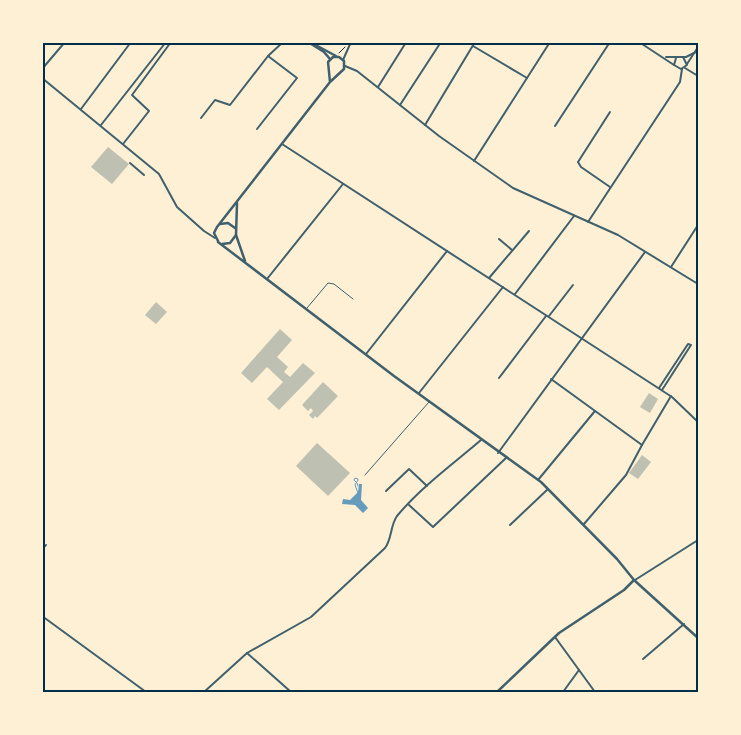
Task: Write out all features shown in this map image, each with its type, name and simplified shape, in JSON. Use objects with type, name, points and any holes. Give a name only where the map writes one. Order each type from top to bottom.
[{"type":"street","points":[[42,69],[65,42]]},
{"type":"street","points":[[81,109],[131,42]]},
{"type":"street","points":[[101,126],[166,42]]},
{"type":"street","points":[[132,94],[171,42]]},
{"type":"street","points":[[201,118],[215,100],[230,105],[268,56],[283,42]]},
{"type":"street","points":[[309,42],[338,56],[343,60],[345,66],[357,71],[474,162],[523,194],[618,235],[698,284]]},
{"type":"street","points":[[309,42],[325,53],[330,59]]},
{"type":"street","points":[[330,59],[338,56],[352,42]]},
{"type":"street","points":[[425,125],[475,42]]},
{"type":"street","points":[[474,162],[550,42]]},
{"type":"street","points":[[555,126],[610,42]]},
{"type":"street","points":[[639,42],[674,65],[698,76]]},
{"type":"street","points":[[378,87],[405,44]]},
{"type":"street","points":[[400,105],[438,45]]},
{"type":"street","points":[[473,46],[527,78]]},
{"type":"street","points":[[588,222],[680,82],[683,69],[698,47]]},
{"type":"street","points":[[343,60],[346,49]]},
{"type":"street","points":[[664,57],[683,57],[696,52]]},
{"type":"street","points":[[257,129],[297,78],[268,56]]},
{"type":"street","points":[[683,57],[687,65]]},
{"type":"street","points":[[674,65],[676,58]]},
{"type":"street","points":[[330,59],[328,64],[330,82]]},
{"type":"street","points":[[215,238],[214,233],[217,227],[330,82],[345,66]]},
{"type":"street","points":[[330,71],[338,73]]},
{"type":"street","points":[[42,78],[160,175],[176,206],[218,242],[498,453],[548,488],[584,524],[634,580],[698,638]]},
{"type":"street","points":[[123,144],[149,111],[132,94],[126,94]]},
{"type":"street","points":[[610,112],[578,163],[611,188]]},
{"type":"street","points":[[282,144],[671,396],[698,422]]},
{"type":"street","points":[[130,163],[144,175]]},
{"type":"street","points":[[267,279],[343,184]]},
{"type":"street","points":[[238,201],[236,233],[241,254],[247,264]]},
{"type":"street","points":[[514,294],[574,216]]},
{"type":"street","points":[[217,227],[228,223],[236,233]]},
{"type":"street","points":[[671,267],[698,225]]},
{"type":"street","points":[[489,278],[528,231]]},
{"type":"street","points":[[210,234],[214,233]]},
{"type":"street","points":[[218,242],[228,244],[236,233]]},
{"type":"street","points":[[499,239],[512,250]]},
{"type":"street","points":[[366,354],[447,251]]},
{"type":"street","points":[[498,453],[645,252]]},
{"type":"street","points":[[500,378],[573,285]]},
{"type":"street","points":[[418,393],[503,287]]},
{"type":"street","points":[[688,344],[691,345],[660,389],[688,344]]},
{"type":"street","points":[[551,379],[642,445]]},
{"type":"street","points":[[584,524],[626,475],[671,396]]},
{"type":"street","points":[[538,480],[596,411]]},
{"type":"street","points":[[204,692],[247,653],[315,613],[385,548],[390,541],[394,521],[408,504],[482,440]]},
{"type":"street","points":[[408,504],[433,527],[506,458]]},
{"type":"street","points":[[386,492],[409,469],[427,486]]},
{"type":"street","points":[[510,525],[548,488]]},
{"type":"street","points":[[497,692],[555,638],[624,590],[634,580],[698,540]]},
{"type":"street","points":[[42,550],[46,545]]},
{"type":"street","points":[[42,616],[146,692]]},
{"type":"street","points":[[643,659],[684,624]]},
{"type":"street","points":[[555,638],[595,692]]},
{"type":"street","points":[[247,653],[291,692]]},
{"type":"street","points":[[563,692],[580,670]]},
{"type":"lane","points":[[307,309],[328,283],[334,284],[353,299]]},
{"type":"lane","points":[[365,475],[430,402]]},
{"type":"path","points":[[335,52],[339,53],[346,49]]},
{"type":"water","points":[[359,484],[362,484],[361,500],[368,508],[363,513],[355,505],[342,504],[343,499],[350,500],[358,492]]},
{"type":"building","points":[[108,147],[129,164],[112,184],[91,167]]},
{"type":"building","points":[[156,302],[167,312],[156,324],[145,315]]},
{"type":"building","points":[[280,329],[292,340],[277,357],[288,367],[284,372],[290,377],[303,363],[315,373],[279,410],[267,399],[283,382],[267,367],[252,383],[241,373]]},
{"type":"building","points":[[323,382],[338,396],[317,418],[315,416],[313,419],[309,415],[313,411],[311,408],[308,411],[302,405]]},
{"type":"building","points":[[649,393],[658,399],[650,413],[640,407]]},
{"type":"building","points":[[317,443],[350,473],[328,496],[296,466]]},
{"type":"building","points":[[642,455],[651,462],[638,479],[629,473]]},
{"type":"waterway","points":[[358,486],[357,483],[354,480],[355,478],[358,479],[358,481],[357,482],[356,482],[356,483],[355,484],[358,493]]}]
